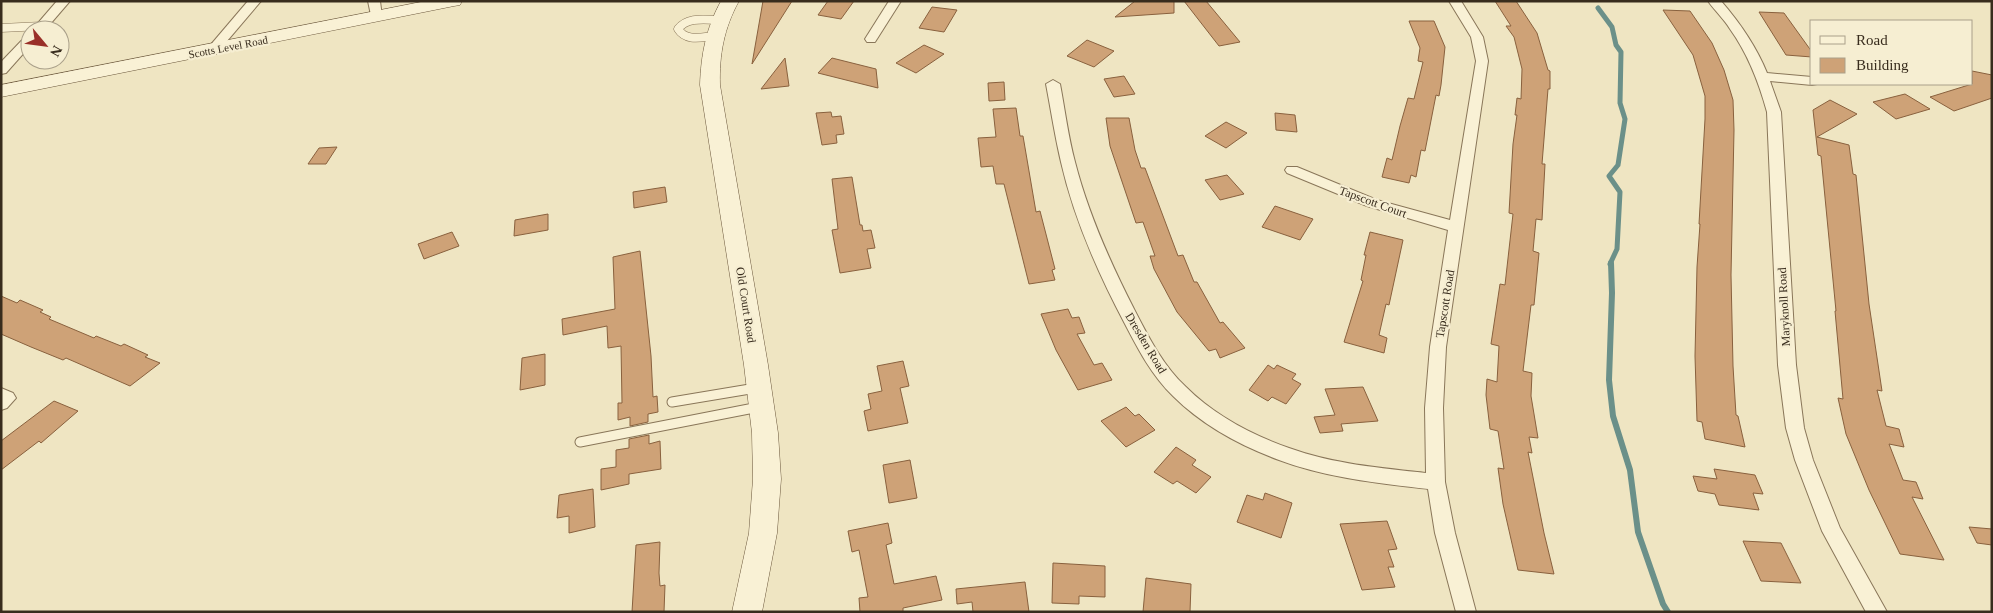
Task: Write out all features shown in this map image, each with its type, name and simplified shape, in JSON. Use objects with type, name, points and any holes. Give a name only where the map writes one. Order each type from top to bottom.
[{"type":"main road","name":"Scotts Level Road","points":[[1,92],[212,51],[375,9],[454,1]]},
{"type":"main road","name":"Old Court Road","points":[[730,1],[718,28],[710,65],[710,85],[761,397],[766,454],[765,504],[758,560],[747,612]]},
{"type":"street","points":[[47,20],[64,1]]},
{"type":"street","points":[[212,51],[255,1]]},
{"type":"street","points":[[871,39],[896,1]]},
{"type":"street","name":"Tapscott Road","points":[[1455,1],[1477,37],[1482,61],[1438,347],[1434,408],[1436,482],[1445,533],[1466,612]]},
{"type":"street","name":"Maryknoll Road","points":[[1714,1],[1739,30],[1763,76],[1774,112],[1787,365],[1796,428],[1804,460],[1832,531],[1877,612]]},
{"type":"street","points":[[1,70],[20,50]]},
{"type":"street","points":[[1763,76],[1810,81]]},
{"type":"street","name":"Dresden Road","points":[[1053,84],[1068,162],[1084,216],[1106,272],[1142,341],[1170,383],[1216,420],[1268,448],[1325,466],[1360,473],[1436,482]]},
{"type":"street","name":"Tapscott Court","points":[[1292,170],[1372,203],[1456,227]]},
{"type":"street","points":[[1,395],[7,398],[1,403]]},
{"type":"lane","points":[[690,21],[718,28],[686,37],[678,29],[682,24],[690,21]]},
{"type":"lane","points":[[1,28],[20,28]]},
{"type":"lane","points":[[672,402],[761,397]]},
{"type":"lane","points":[[580,442],[761,397]]},
{"type":"building","points":[[763,1],[792,1],[752,64]]},
{"type":"building","points":[[828,1],[854,1],[841,19],[818,15]]},
{"type":"building","points":[[1135,1],[1174,1],[1174,13],[1115,17]]},
{"type":"building","points":[[1184,1],[1206,1],[1240,42],[1219,46]]},
{"type":"building","points":[[1495,1],[1516,1],[1537,33],[1548,70],[1550,71],[1550,89],[1548,89],[1542,164],[1545,164],[1542,220],[1536,219],[1533,251],[1539,253],[1534,305],[1531,305],[1523,371],[1532,373],[1531,396],[1538,438],[1529,437],[1532,453],[1528,452],[1554,574],[1518,570],[1503,504],[1498,468],[1504,469],[1498,431],[1490,429],[1486,395],[1487,379],[1497,382],[1499,346],[1491,344],[1500,284],[1505,285],[1513,214],[1509,213],[1513,144],[1517,115],[1515,115],[1517,98],[1521,99],[1522,69],[1514,37],[1506,26],[1511,26]]},
{"type":"building","points":[[932,7],[957,10],[944,32],[919,28]]},
{"type":"building","points":[[1663,10],[1690,11],[1712,43],[1724,70],[1733,100],[1731,275],[1733,366],[1736,415],[1738,416],[1745,447],[1705,439],[1702,422],[1697,421],[1695,356],[1697,267],[1705,96],[1693,55]]},
{"type":"building","points":[[1759,12],[1784,13],[1810,49],[1810,57],[1786,55]]},
{"type":"building","points":[[1409,21],[1434,21],[1445,47],[1439,96],[1436,95],[1425,151],[1421,150],[1416,177],[1411,175],[1409,183],[1382,177],[1387,158],[1392,160],[1408,98],[1414,99],[1423,62],[1418,61],[1420,48]]},
{"type":"building","points":[[1087,40],[1114,51],[1094,67],[1067,56]]},
{"type":"building","points":[[924,45],[944,54],[916,73],[896,63]]},
{"type":"building","points":[[785,58],[789,86],[761,89]]},
{"type":"building","points":[[832,58],[876,69],[878,88],[818,73]]},
{"type":"building","points":[[1973,71],[1992,75],[1992,98],[1954,111],[1930,97],[1973,85]]},
{"type":"building","points":[[1124,76],[1135,94],[1114,97],[1104,79]]},
{"type":"building","points":[[1004,82],[1005,100],[989,101],[988,83]]},
{"type":"building","points":[[1905,94],[1930,109],[1896,119],[1873,102]]},
{"type":"building","points":[[1830,100],[1857,114],[1817,137],[1849,145],[1853,174],[1856,175],[1869,304],[1882,391],[1877,390],[1886,426],[1899,429],[1904,447],[1889,444],[1903,480],[1916,482],[1923,499],[1912,497],[1944,560],[1900,554],[1869,490],[1846,434],[1838,398],[1843,399],[1836,311],[1821,156],[1818,155],[1813,110]]},
{"type":"building","points":[[1016,108],[1020,136],[1023,136],[1036,212],[1040,211],[1055,269],[1052,270],[1055,280],[1029,284],[1004,184],[996,184],[993,166],[981,167],[978,138],[996,137],[993,109]]},
{"type":"building","points":[[831,112],[832,117],[841,116],[844,134],[836,135],[837,143],[822,145],[816,113]]},
{"type":"building","points":[[1275,113],[1295,115],[1297,132],[1276,130]]},
{"type":"building","points":[[1106,118],[1129,118],[1135,150],[1141,168],[1145,168],[1178,256],[1183,255],[1194,282],[1197,282],[1220,323],[1223,322],[1245,348],[1220,358],[1216,349],[1209,351],[1177,312],[1154,269],[1150,256],[1155,256],[1143,222],[1136,223],[1110,146]]},
{"type":"building","points":[[1226,122],[1247,133],[1226,148],[1205,136]]},
{"type":"building","points":[[337,147],[326,164],[308,164],[319,148]]},
{"type":"building","points":[[1227,175],[1244,194],[1220,200],[1205,180]]},
{"type":"building","points":[[852,177],[860,225],[862,225],[863,231],[871,230],[875,248],[867,249],[871,268],[840,273],[832,230],[838,229],[832,179]]},
{"type":"building","points":[[665,187],[667,202],[634,208],[633,192]]},
{"type":"building","points":[[1275,206],[1313,219],[1300,240],[1262,227]]},
{"type":"building","points":[[548,214],[548,230],[514,236],[515,220]]},
{"type":"building","points":[[452,232],[459,246],[424,259],[418,244]]},
{"type":"building","points":[[1370,232],[1403,240],[1389,305],[1386,304],[1379,335],[1387,338],[1384,353],[1344,342],[1363,281],[1361,280],[1366,255],[1364,255]]},
{"type":"building","points":[[640,251],[651,356],[653,397],[657,396],[658,412],[648,414],[648,422],[630,426],[630,417],[618,420],[618,403],[622,403],[621,346],[608,348],[607,326],[563,335],[562,319],[615,309],[613,257]]},
{"type":"building","points":[[1,296],[17,303],[20,300],[43,310],[40,312],[51,317],[49,319],[94,338],[96,336],[121,346],[124,344],[148,355],[145,357],[160,363],[130,386],[66,358],[63,360],[31,347],[1,334]]},
{"type":"building","points":[[1068,309],[1072,318],[1079,317],[1085,333],[1077,334],[1094,365],[1102,363],[1112,380],[1078,390],[1056,350],[1041,314]]},
{"type":"building","points":[[545,354],[545,385],[520,390],[522,358]]},
{"type":"building","points":[[903,361],[909,386],[900,388],[908,423],[868,431],[864,411],[871,409],[868,394],[882,391],[877,366]]},
{"type":"building","points":[[1268,365],[1274,369],[1277,365],[1296,374],[1292,379],[1301,384],[1286,404],[1272,397],[1268,401],[1249,390]]},
{"type":"building","points":[[1363,387],[1378,421],[1341,424],[1343,431],[1320,433],[1314,417],[1335,415],[1325,389]]},
{"type":"building","points":[[54,401],[78,411],[41,443],[39,441],[1,470],[1,441]]},
{"type":"building","points":[[1126,407],[1135,416],[1139,414],[1155,430],[1126,447],[1101,421]]},
{"type":"building","points":[[649,435],[649,444],[660,441],[661,469],[629,474],[629,484],[601,490],[601,469],[616,467],[616,450],[629,448],[629,439]]},
{"type":"building","points":[[1176,447],[1196,460],[1192,465],[1211,477],[1196,493],[1177,481],[1173,484],[1154,472]]},
{"type":"building","points":[[910,460],[917,498],[889,503],[883,465]]},
{"type":"building","points":[[1714,469],[1755,475],[1763,494],[1753,493],[1759,510],[1719,505],[1715,494],[1698,491],[1693,476],[1717,479]]},
{"type":"building","points":[[593,489],[595,527],[569,533],[569,516],[557,518],[559,495]]},
{"type":"building","points":[[1265,493],[1292,503],[1281,538],[1237,522],[1247,495],[1263,500]]},
{"type":"building","points":[[1387,521],[1397,549],[1388,550],[1394,567],[1388,567],[1395,587],[1362,590],[1340,524]]},
{"type":"building","points":[[888,523],[892,543],[886,545],[894,584],[936,576],[942,600],[903,608],[903,612],[860,612],[859,598],[868,597],[859,550],[852,552],[848,531]]},
{"type":"building","points":[[1969,527],[1992,529],[1992,545],[1977,543]]},
{"type":"building","points":[[1743,541],[1781,543],[1801,583],[1761,581]]},
{"type":"building","points":[[660,542],[659,573],[660,586],[665,585],[664,612],[632,612],[636,545]]},
{"type":"building","points":[[1053,563],[1105,566],[1105,597],[1079,596],[1079,604],[1052,603]]},
{"type":"building","points":[[1146,578],[1191,584],[1190,612],[1143,612]]},
{"type":"building","points":[[1025,582],[1029,612],[973,612],[972,602],[957,604],[956,589]]},
{"type":"waterway","points":[[1598,8],[1612,27],[1616,45],[1621,52],[1620,103],[1625,119],[1618,165],[1609,176],[1620,192],[1617,249],[1610,264]]},
{"type":"waterway","points":[[1611,263],[1612,293],[1609,380],[1613,416],[1630,470],[1638,532],[1663,604],[1668,612]]}]
